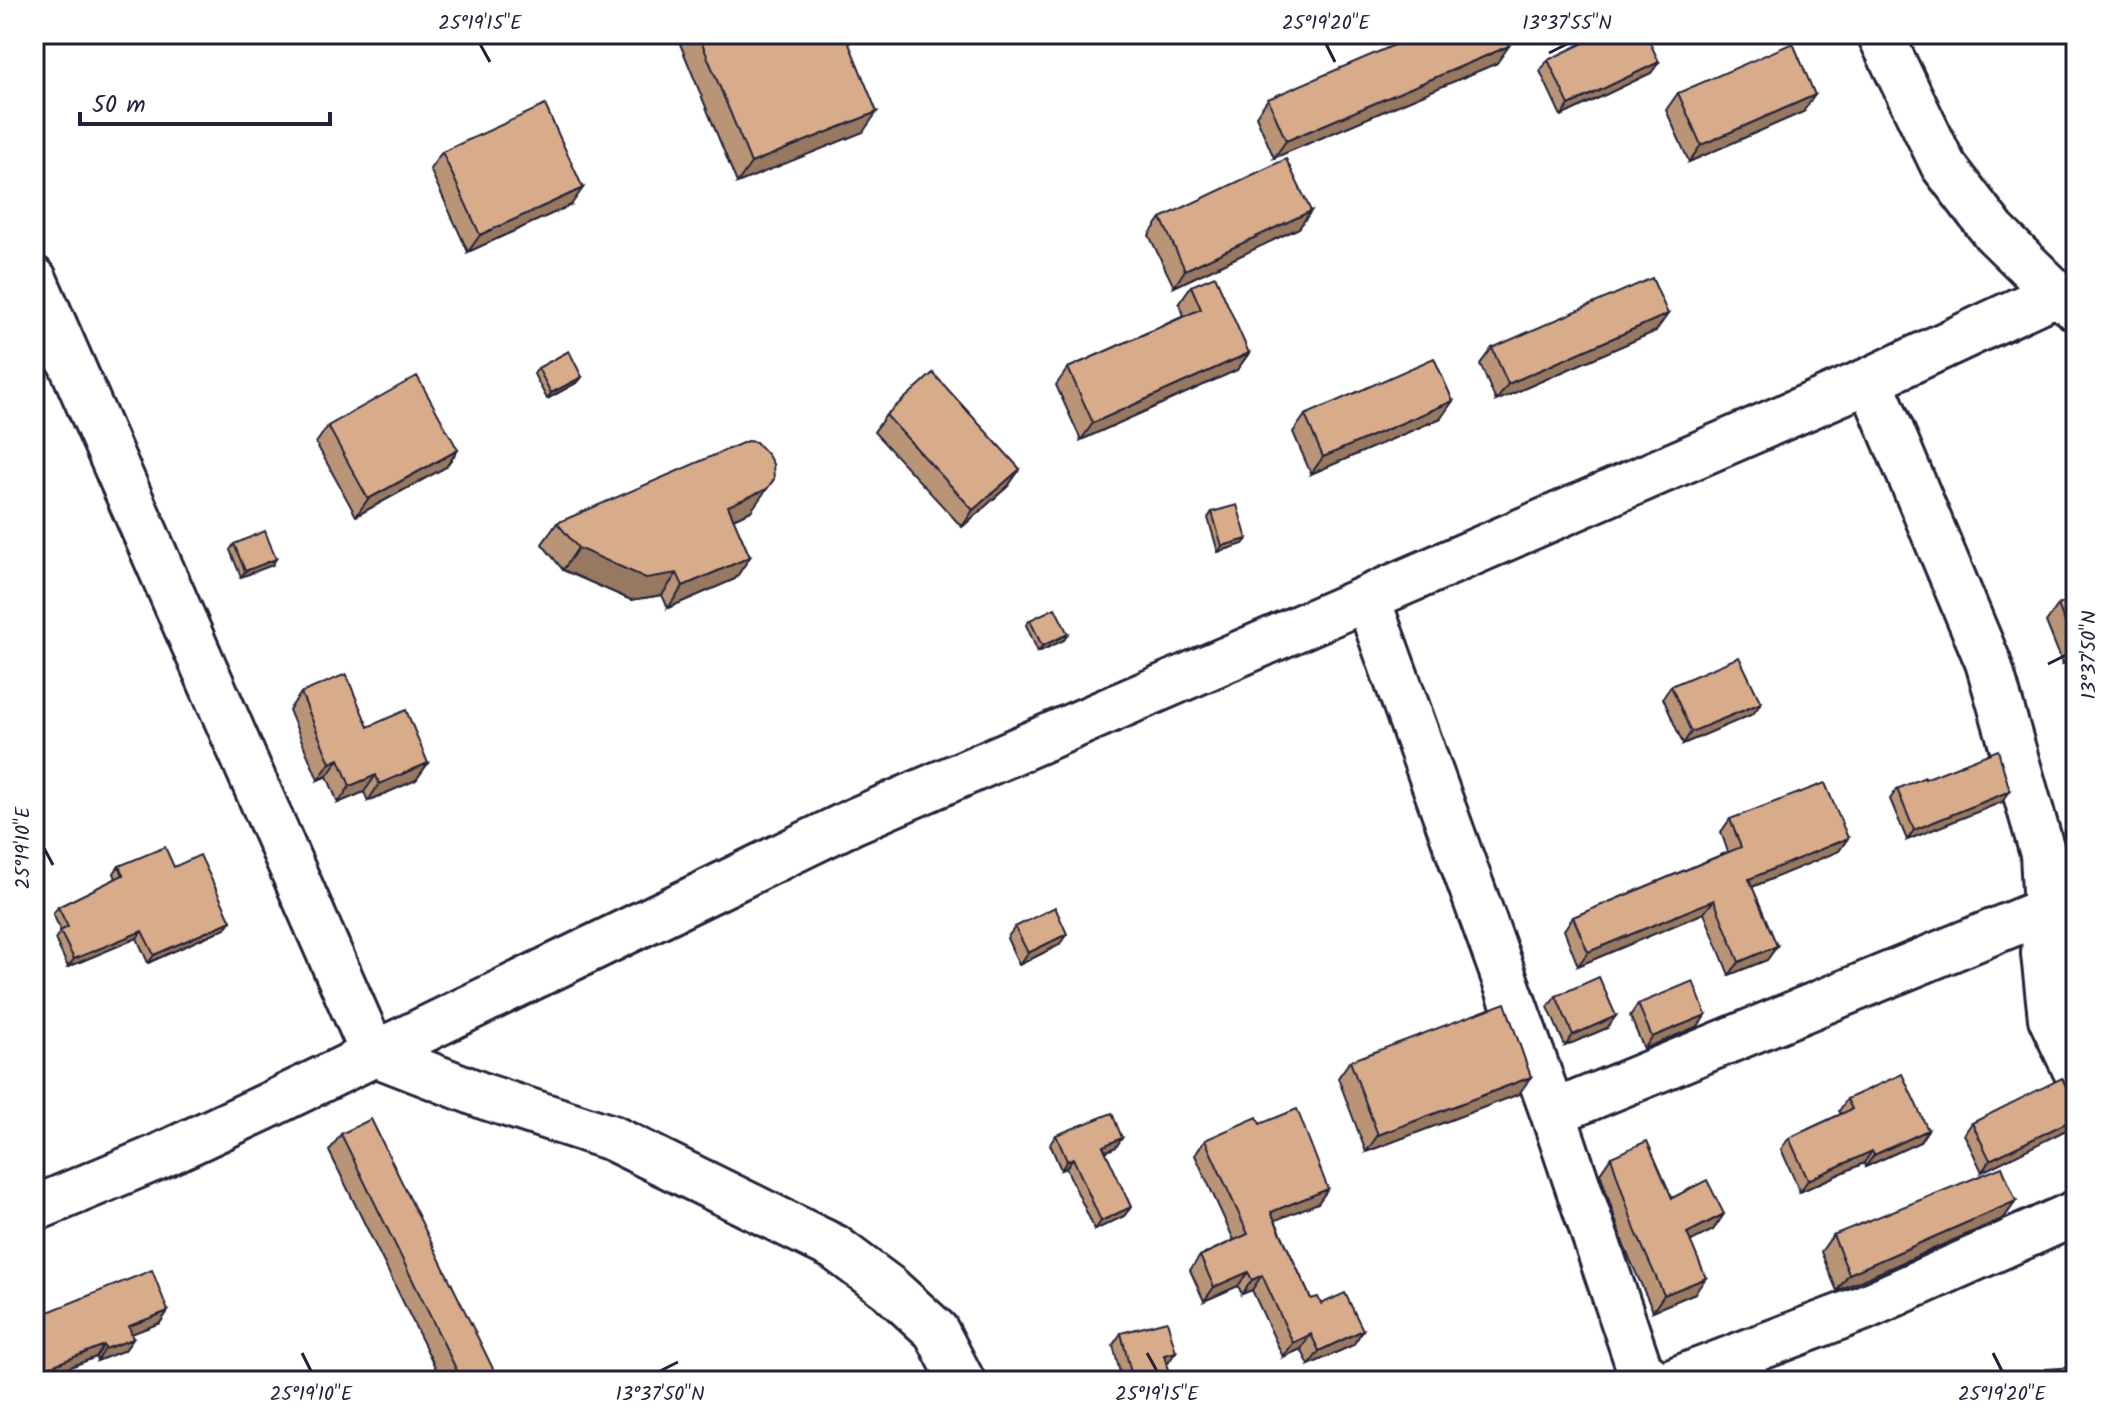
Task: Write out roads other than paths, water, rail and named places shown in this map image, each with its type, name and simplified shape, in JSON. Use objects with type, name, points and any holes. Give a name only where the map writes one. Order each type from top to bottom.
[{"type":"street","points":[[34,1209],[158,1157],[854,821],[1870,380],[2066,301],[1994,232],[1943,165],[1880,34]]},
{"type":"street","points":[[34,279],[373,1053],[486,1097],[612,1138],[834,1247],[889,1288],[936,1331],[962,1381]]},
{"type":"street","points":[[1870,380],[1988,662],[2043,854],[2046,910],[2044,954],[2051,1018],[2076,1071]]},
{"type":"street","points":[[1368,600],[1553,1113],[1640,1370],[1653,1381]]},
{"type":"street","points":[[1553,1113],[2046,910]]},
{"type":"street","points":[[1672,1381],[1863,1308],[2076,1213]]}]
